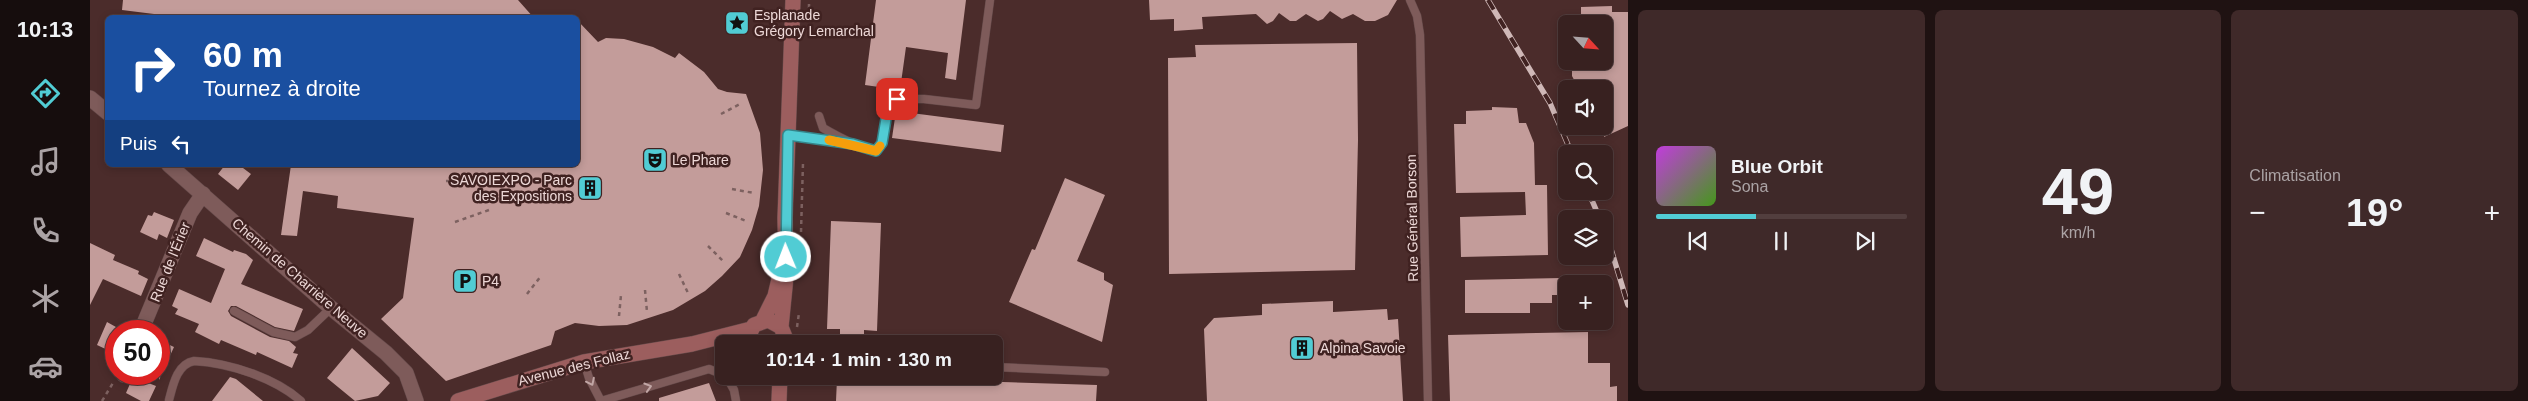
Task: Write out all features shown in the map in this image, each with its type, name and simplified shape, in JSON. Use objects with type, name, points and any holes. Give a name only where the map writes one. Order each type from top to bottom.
[{"type":"main road","points":[[783,335],[781,327],[786,277],[785,218],[793,0]]},
{"type":"main road","points":[[755,331],[775,296],[785,218]]},
{"type":"main road","points":[[755,331],[773,321],[781,327]]},
{"type":"main road","name":"Avenue des Follaz","points":[[458,401],[584,362],[692,344],[755,331]]},
{"type":"main road","name":"Avenue des Follaz","points":[[692,344],[715,345]]},
{"type":"street","points":[[90,98],[105,110]]},
{"type":"street","name":"Chemin de Charrière Neuve","points":[[171,167],[406,372],[416,401]]},
{"type":"street","name":"Rue de l'Érier","points":[[146,320],[190,213],[202,194]]},
{"type":"lane","points":[[788,135],[853,144],[876,151],[882,143],[888,107],[897,99],[924,99],[976,105],[990,0]]},
{"type":"lane","name":"Rue Général Borson","points":[[1410,0],[1417,16],[1420,34],[1428,401]]},
{"type":"lane","points":[[819,116],[823,128],[853,144]]},
{"type":"lane","points":[[234,311],[273,332],[295,338],[308,330],[331,308]]},
{"type":"lane","points":[[169,400],[180,369],[188,362],[204,361],[256,376],[289,390],[302,401]]},
{"type":"lane","points":[[584,362],[589,378],[601,401],[710,368],[715,371]]},
{"type":"lane","points":[[1003,367],[1105,372]]},
{"type":"lane","points":[[731,385],[734,390],[736,401]]},
{"type":"path","points":[[721,114],[740,104]]},
{"type":"path","points":[[446,181],[483,180]]},
{"type":"path","points":[[732,189],[754,194]]},
{"type":"path","points":[[455,222],[489,210]]},
{"type":"path","points":[[726,213],[746,221]]},
{"type":"path","points":[[708,246],[723,261]]},
{"type":"path","points":[[679,274],[688,293]]},
{"type":"path","points":[[527,294],[541,276]]},
{"type":"path","points":[[645,290],[647,312]]},
{"type":"path","points":[[619,316],[621,295]]},
{"type":"path","points":[[102,401],[111,385]]},
{"type":"building","points":[[123,0],[518,0],[531,15],[162,15],[122,10]]},
{"type":"building","points":[[876,0],[966,0],[956,80],[945,78],[948,53],[906,47],[900,90],[865,85]]},
{"type":"building","points":[[1149,0],[1397,0],[1388,15],[1375,21],[1365,21],[1353,14],[1342,19],[1330,11],[1323,19],[1318,21],[1306,14],[1296,21],[1290,21],[1279,13],[1273,21],[1267,24],[1256,14],[1202,17],[1203,29],[1174,31],[1174,19],[1150,20]]},
{"type":"building","points":[[1612,6],[1612,12],[1628,12],[1628,126],[1613,133],[1613,80],[1574,80],[1572,70],[1613,70],[1613,15],[1581,15],[1581,7]]},
{"type":"building","name":"SAVOIEXPO - Parc des Expositions","points":[[580,23],[598,42],[606,38],[624,39],[653,47],[675,58],[679,53],[704,72],[718,89],[746,94],[760,133],[763,170],[759,206],[752,230],[740,257],[705,291],[673,310],[627,325],[599,326],[575,323],[555,331],[551,345],[446,381],[381,319],[403,298],[414,218],[337,208],[338,196],[303,191],[297,236],[281,235],[291,167],[580,167]]},
{"type":"building","points":[[1357,43],[1358,140],[1355,270],[1169,274],[1168,58],[1196,57],[1195,45]]},
{"type":"building","points":[[1492,107],[1517,108],[1519,123],[1526,123],[1534,143],[1535,185],[1547,185],[1548,255],[1461,257],[1460,217],[1526,215],[1525,192],[1456,193],[1454,124],[1466,124],[1466,111],[1492,110]]},
{"type":"building","points":[[896,111],[1004,125],[1001,152],[892,138]]},
{"type":"building","points":[[223,167],[242,167],[251,174],[238,190],[218,174]]},
{"type":"building","points":[[1065,178],[1105,195],[1077,261],[1104,273],[1104,280],[1113,285],[1102,342],[1009,302],[1032,249],[1035,250]]},
{"type":"building","points":[[154,212],[174,220],[167,238],[159,234],[157,240],[140,232],[148,215],[152,216]]},
{"type":"building","points":[[831,221],[881,223],[877,331],[864,330],[864,335],[840,335],[840,329],[827,329]]},
{"type":"building","points":[[204,238],[233,252],[234,250],[246,254],[253,260],[241,284],[303,309],[294,331],[275,327],[236,306],[231,306],[228,311],[231,316],[270,337],[289,341],[296,347],[293,353],[298,354],[292,368],[257,352],[256,355],[221,340],[219,344],[195,332],[199,324],[175,314],[178,309],[172,306],[179,289],[211,303],[225,269],[196,256]]},
{"type":"building","points":[[90,243],[115,255],[113,260],[139,271],[138,274],[148,279],[141,296],[103,279],[90,305]]},
{"type":"building","points":[[1558,278],[1558,295],[1552,295],[1552,303],[1530,303],[1530,313],[1465,313],[1465,280]]},
{"type":"building","name":"Alpina Savoie","points":[[1333,301],[1333,312],[1387,309],[1388,320],[1398,319],[1403,401],[1207,401],[1204,329],[1214,318],[1262,315],[1262,304]]},
{"type":"building","points":[[105,327],[105,349],[97,345]]},
{"type":"building","points":[[1588,332],[1588,363],[1610,363],[1610,387],[1617,386],[1617,401],[1450,401],[1448,335]]},
{"type":"building","points":[[170,345],[174,347],[170,356]]},
{"type":"building","points":[[352,348],[390,383],[378,396],[355,401],[327,378]]},
{"type":"building","points":[[230,377],[236,379],[263,401],[212,401]]},
{"type":"building","points":[[1003,382],[1097,385],[1096,401],[836,401],[837,385],[1003,385]]},
{"type":"building","points":[[709,383],[716,401],[659,401],[659,398]]},
{"type":"building","points":[[130,385],[156,386],[149,401],[141,401],[126,393]]},
{"type":"railway","points":[[1488,0],[1550,103],[1568,145]]},
{"type":"railway","points":[[1592,200],[1596,210]]},
{"type":"railway","points":[[1613,256],[1628,305]]},
{"type":"slow traffic","points":[[829,140],[853,144],[863,149],[876,151],[880,146]]},
{"type":"place","name":"Esplanade Grégory Lemarchal","points":[[737,23]]},
{"type":"place","name":"Le Phare","points":[[655,160]]},
{"type":"place","name":"SAVOIEXPO - Parc des Expositions","points":[[590,188]]},
{"type":"place","name":"P4","points":[[465,281]]},
{"type":"place","name":"Alpina Savoie","points":[[1302,348]]},
{"type":"route","points":[[786,257],[785,218],[788,135],[853,144],[863,149],[876,151],[882,143],[888,107],[897,99]]}]
